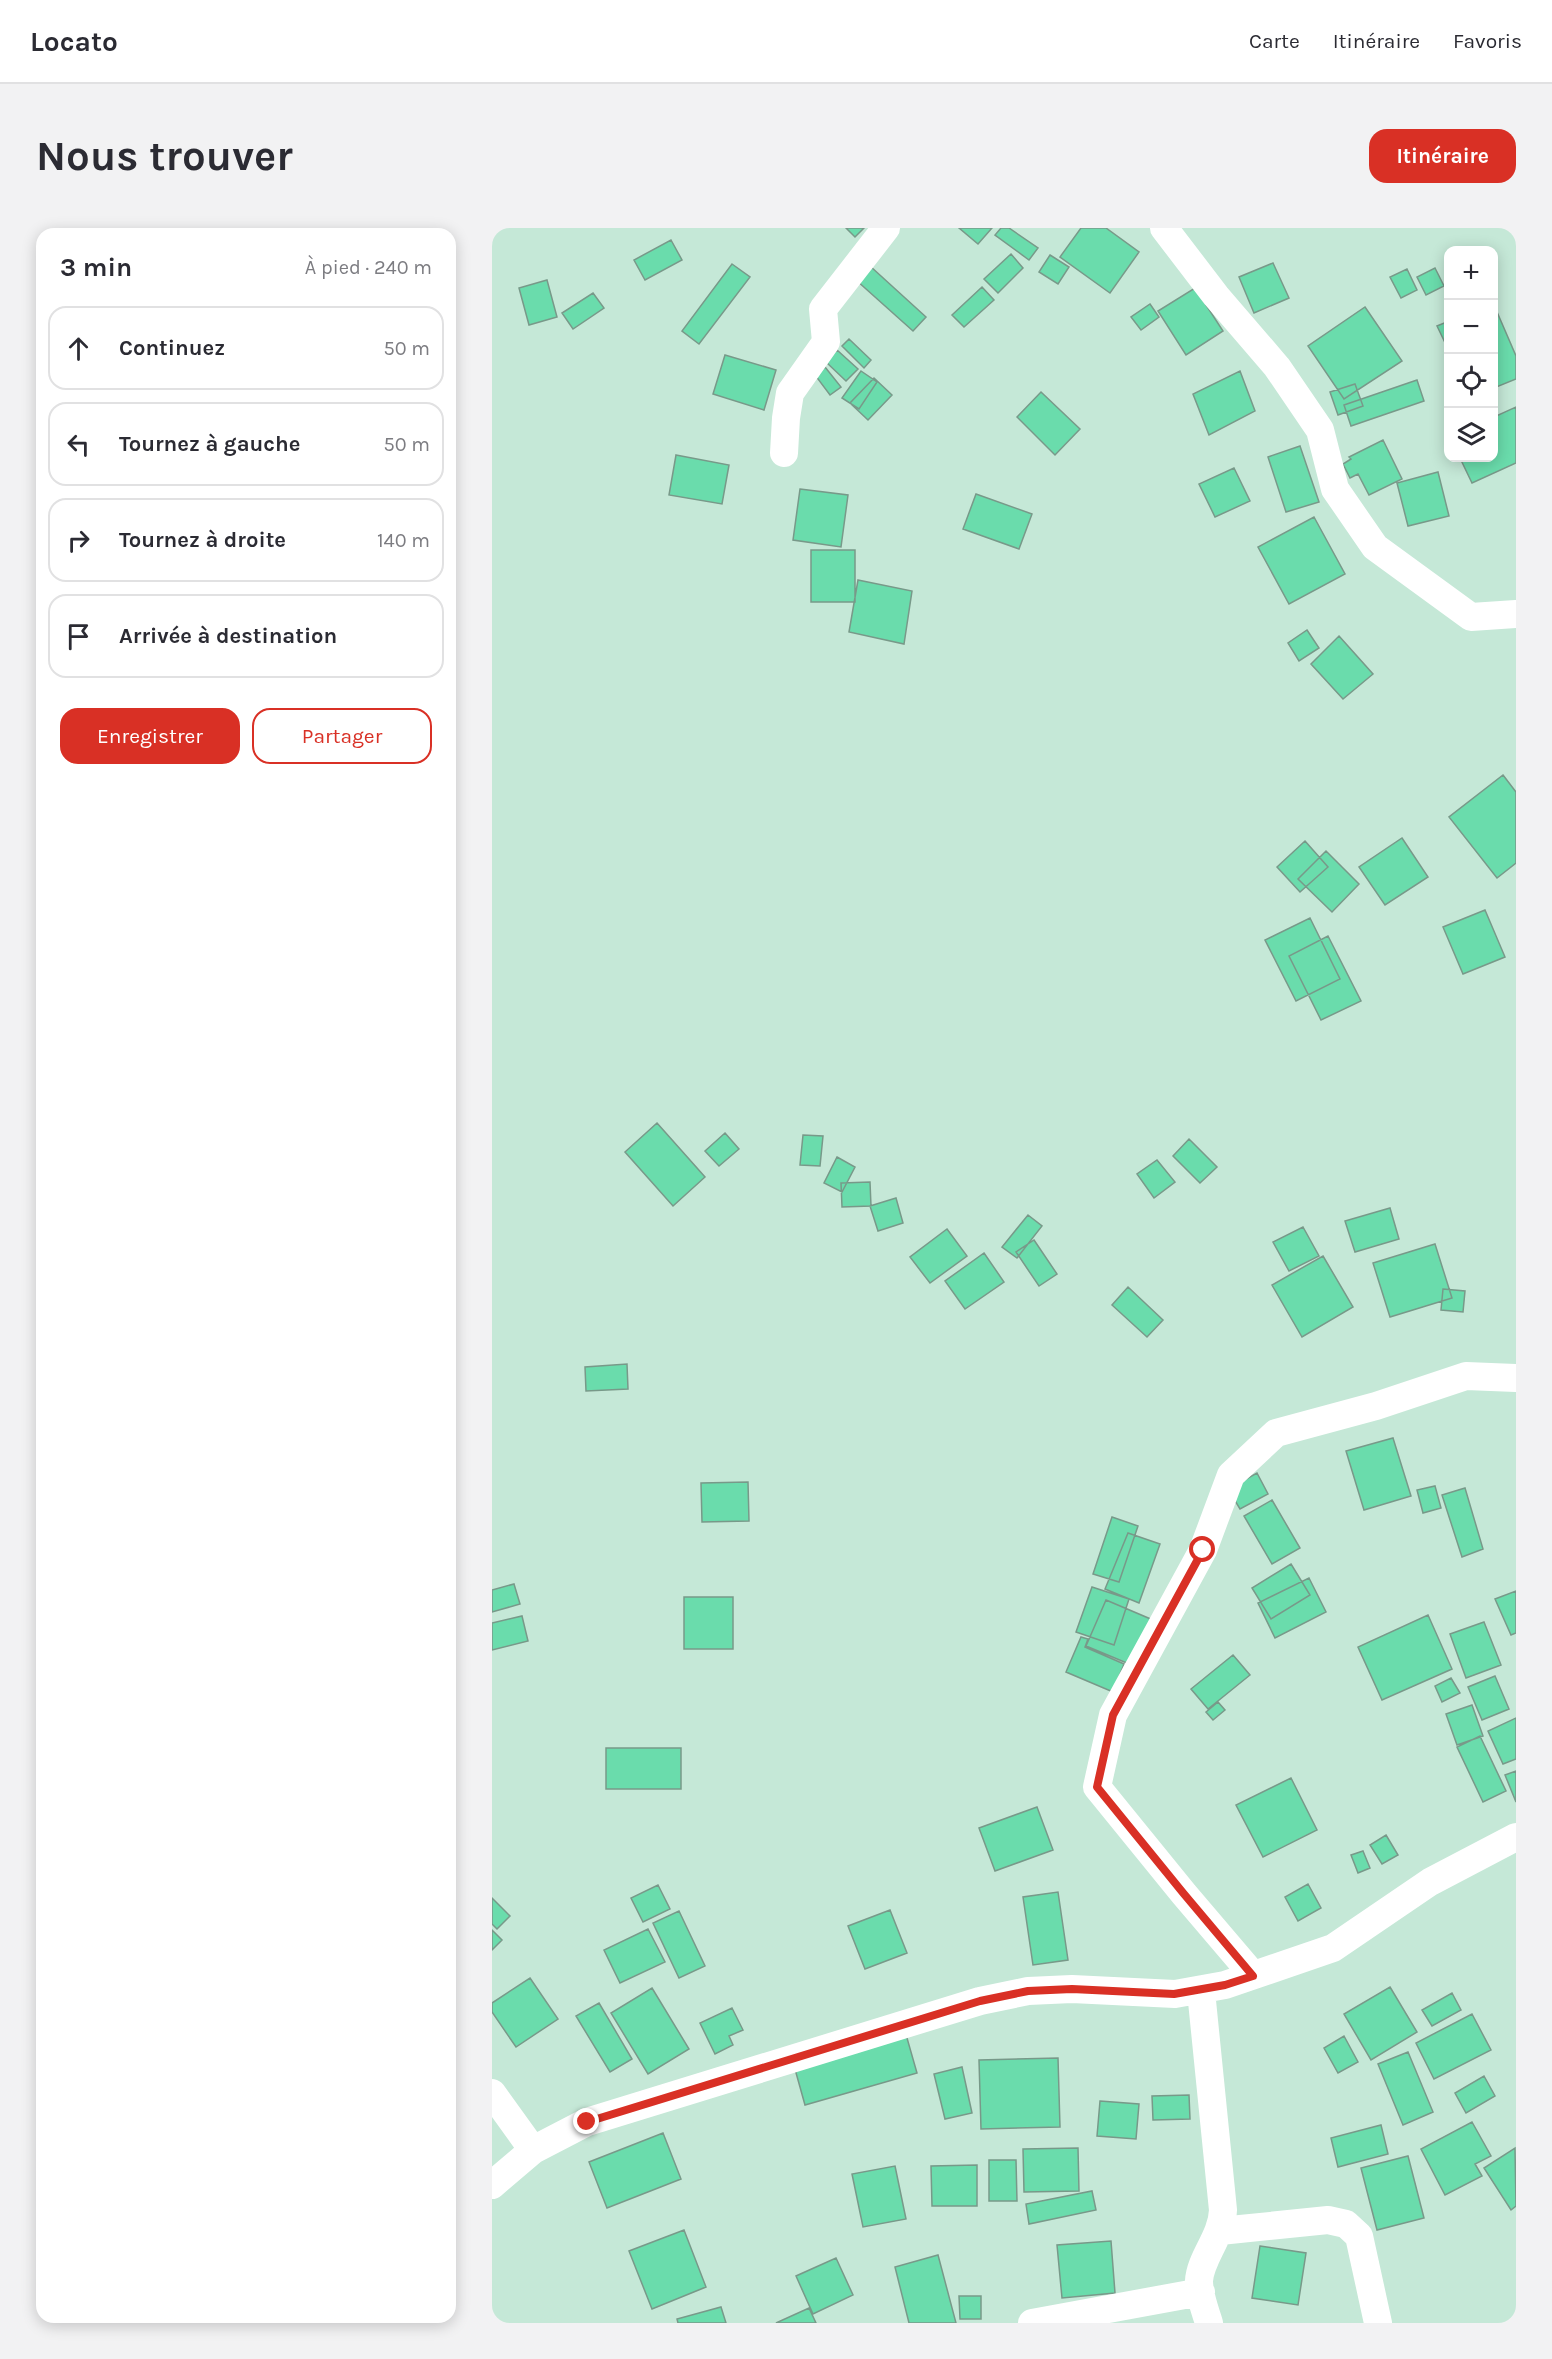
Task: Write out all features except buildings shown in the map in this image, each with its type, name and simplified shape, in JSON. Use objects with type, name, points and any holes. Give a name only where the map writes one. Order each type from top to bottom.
[{"type":"street","points":[[784,453],[790,393],[826,342],[823,309],[886,228]]},
{"type":"street","points":[[1164,228],[1216,296],[1277,367],[1320,430],[1335,489],[1375,547],[1471,617],[1516,614]]},
{"type":"street","points":[[1253,1976],[1097,1787],[1113,1715],[1203,1550],[1231,1475],[1276,1433],[1376,1406],[1466,1376],[1516,1378]]},
{"type":"street","points":[[492,2185],[532,2150],[587,2122],[980,2001],[1028,1991],[1072,1989],[1174,1994],[1201,1991],[1253,1976],[1333,1948],[1430,1882],[1516,1837]]},
{"type":"street","points":[[1201,1991],[1223,2210],[1220,2231],[1199,2281],[1209,2323]]},
{"type":"street","points":[[492,2093],[532,2150]]},
{"type":"street","points":[[1220,2231],[1328,2220],[1346,2224],[1359,2236],[1378,2323]]},
{"type":"street","points":[[1032,2323],[1201,2292]]},
{"type":"route","points":[[587,2122],[980,2001],[1028,1991],[1072,1989],[1174,1994],[1201,1991],[1253,1976],[1097,1787],[1113,1715],[1203,1550]]}]
